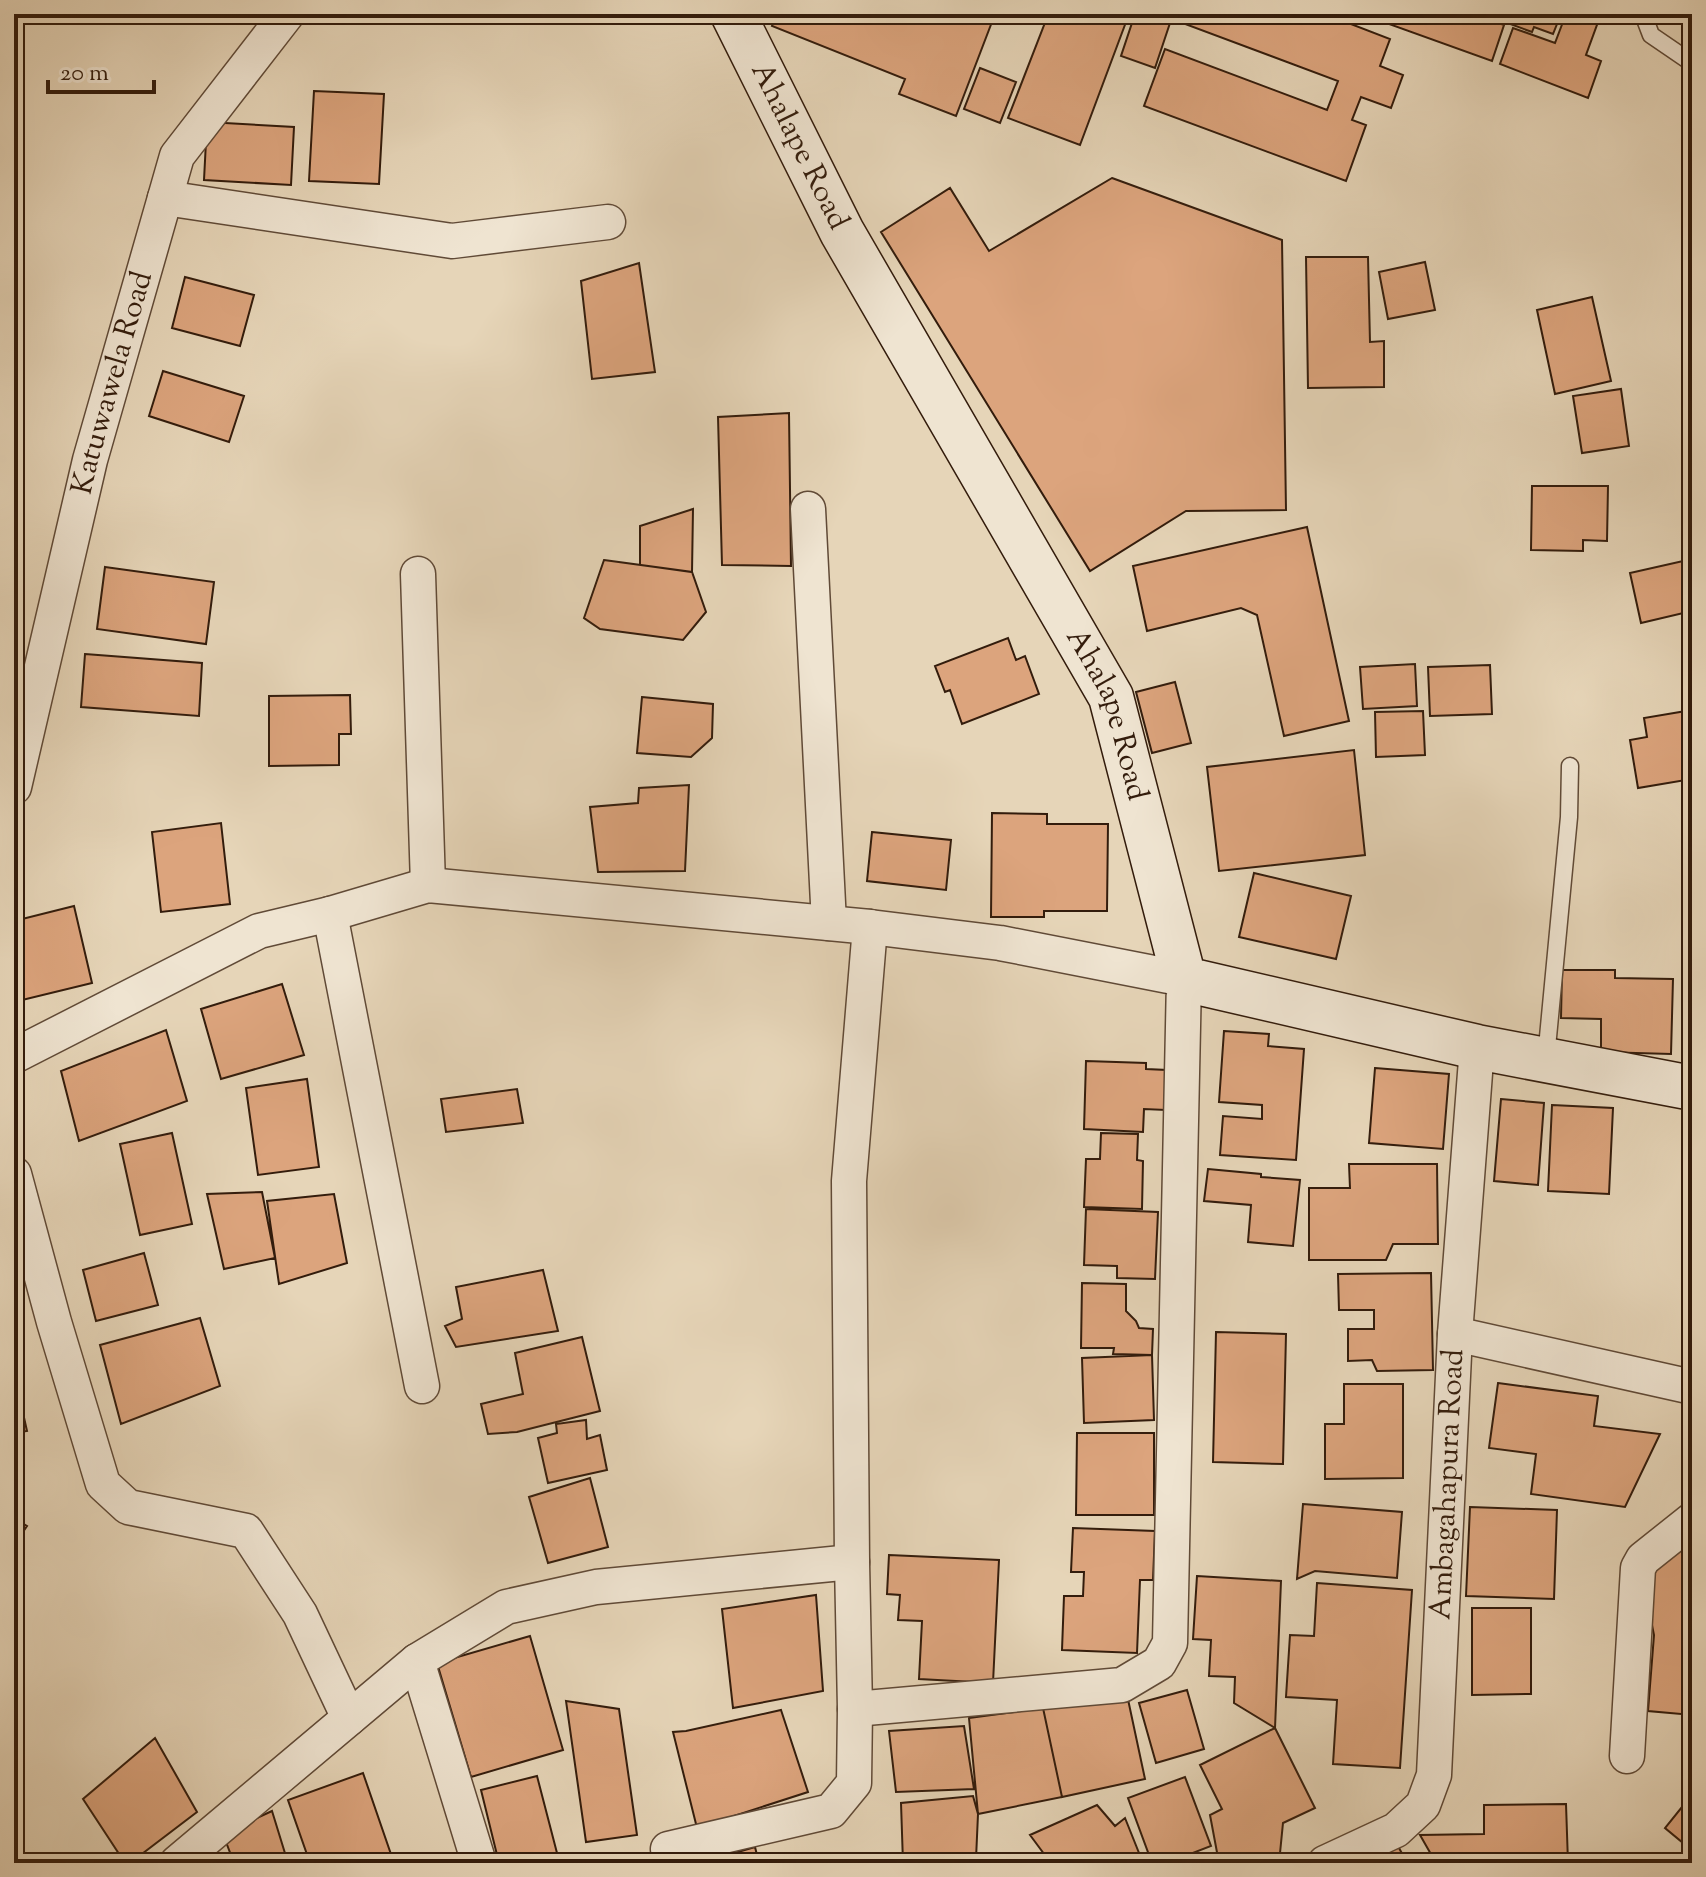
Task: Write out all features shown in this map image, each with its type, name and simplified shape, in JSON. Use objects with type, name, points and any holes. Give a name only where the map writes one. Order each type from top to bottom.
[{"type":"street","name":"Katuwawela Road","points":[[14,787],[90,460],[177,156],[287,14]]},
{"type":"street","name":"Ahalape Road","points":[[733,14],[842,232],[1111,697],[1184,979]]},
{"type":"street","points":[[165,198],[452,241],[608,222]]},
{"type":"street","points":[[808,509],[829,923]]},
{"type":"street","points":[[418,574],[428,885]]},
{"type":"street","points":[[14,1056],[259,931],[428,885],[870,927],[1000,943],[1184,979],[1477,1047],[1692,1088]]},
{"type":"street","points":[[330,914],[422,1386]]},
{"type":"street","points":[[668,1849],[831,1811],[854,1783],[849,1181],[870,927]]},
{"type":"street","points":[[855,1709],[1122,1685],[1159,1663],[1170,1643],[1184,979]]},
{"type":"street","name":"Ambagahapura Road","points":[[1325,1863],[1396,1830],[1423,1805],[1434,1775],[1455,1334],[1477,1047]]},
{"type":"street","points":[[14,1174],[103,1484],[128,1507],[246,1531],[300,1614],[349,1718]]},
{"type":"street","points":[[1455,1334],[1692,1387]]},
{"type":"street","points":[[1627,1756],[1638,1568],[1643,1559],[1692,1520]]},
{"type":"street","points":[[177,1863],[417,1661],[506,1607],[596,1587],[852,1562]]},
{"type":"street","points":[[417,1661],[479,1863]]},
{"type":"lane","points":[[1643,14],[1651,35],[1692,63]]},
{"type":"lane","points":[[1546,1060],[1569,817],[1570,766]]},
{"type":"building","points":[[14,14],[34,14],[35,20],[14,24]]},
{"type":"building","points":[[776,14],[995,14],[956,116],[899,94],[905,79],[772,26]]},
{"type":"building","points":[[1031,14],[1129,14],[1080,145],[1008,118],[1046,20]]},
{"type":"building","points":[[1135,14],[1173,14],[1155,68],[1121,56]]},
{"type":"building","points":[[1180,14],[1325,14],[1390,39],[1380,66],[1403,75],[1391,108],[1361,97],[1352,120],[1366,125],[1346,181],[1144,106],[1165,49],[1327,110],[1338,81],[1177,21]]},
{"type":"building","points":[[1377,14],[1475,14],[1504,25],[1492,61],[1375,19]]},
{"type":"building","points":[[1483,14],[1561,14],[1553,34],[1534,27],[1532,32]]},
{"type":"building","points":[[1566,14],[1576,14],[1598,22],[1586,55],[1601,61],[1588,98],[1500,64],[1513,28],[1555,43]]},
{"type":"building","points":[[980,68],[1016,82],[1000,123],[964,109]]},
{"type":"building","points":[[314,91],[384,94],[379,184],[309,181]]},
{"type":"building","points":[[207,122],[294,127],[291,185],[204,180]]},
{"type":"building","points":[[1112,178],[1282,240],[1286,510],[1186,511],[1090,571],[881,232],[950,188],[989,251]]},
{"type":"building","points":[[1306,257],[1368,257],[1370,342],[1384,341],[1384,387],[1308,388]]},
{"type":"building","points":[[1425,262],[1435,310],[1388,319],[1379,272]]},
{"type":"building","points":[[639,263],[655,372],[592,379],[581,281]]},
{"type":"building","points":[[185,277],[254,295],[240,346],[172,328]]},
{"type":"building","points":[[1592,297],[1611,381],[1555,394],[1537,310]]},
{"type":"building","points":[[163,371],[244,396],[229,442],[149,416]]},
{"type":"building","points":[[1621,389],[1629,446],[1582,453],[1573,396]]},
{"type":"building","points":[[789,413],[791,566],[722,565],[718,417]]},
{"type":"building","points":[[1532,486],[1608,486],[1607,541],[1583,540],[1583,551],[1531,550]]},
{"type":"building","points":[[693,509],[692,572],[640,565],[640,526]]},
{"type":"building","points":[[1307,527],[1349,721],[1284,736],[1257,615],[1241,608],[1147,631],[1133,566]]},
{"type":"building","points":[[1692,559],[1692,611],[1641,623],[1630,573]]},
{"type":"building","points":[[604,560],[692,572],[706,612],[683,640],[600,629],[584,618]]},
{"type":"building","points":[[105,567],[214,582],[206,644],[97,629]]},
{"type":"building","points":[[1008,638],[1016,660],[1025,656],[1039,694],[962,724],[950,690],[945,692],[935,666]]},
{"type":"building","points":[[85,654],[202,663],[199,716],[81,707]]},
{"type":"building","points":[[1415,664],[1417,706],[1363,709],[1360,667]]},
{"type":"building","points":[[1490,665],[1492,714],[1430,716],[1428,667]]},
{"type":"building","points":[[1175,682],[1191,743],[1152,753],[1136,692]]},
{"type":"building","points":[[350,695],[351,734],[339,734],[339,765],[269,766],[269,696]]},
{"type":"building","points":[[642,697],[713,704],[712,738],[691,757],[637,753]]},
{"type":"building","points":[[1692,710],[1692,779],[1638,788],[1630,740],[1647,737],[1644,718]]},
{"type":"building","points":[[1423,711],[1425,755],[1376,757],[1375,712]]},
{"type":"building","points":[[1354,750],[1365,855],[1219,871],[1207,767]]},
{"type":"building","points":[[689,785],[685,871],[598,872],[590,807],[638,803],[639,788]]},
{"type":"building","points":[[992,813],[1047,814],[1047,824],[1108,824],[1107,911],[1044,911],[1044,917],[991,917]]},
{"type":"building","points":[[221,823],[230,904],[161,912],[152,832]]},
{"type":"building","points":[[872,832],[951,840],[946,890],[867,881]]},
{"type":"building","points":[[1254,873],[1351,896],[1336,959],[1239,937]]},
{"type":"building","points":[[74,906],[92,983],[14,1002],[14,921]]},
{"type":"building","points":[[1562,970],[1615,970],[1615,978],[1673,979],[1671,1054],[1601,1052],[1601,1019],[1561,1018]]},
{"type":"building","points":[[282,984],[304,1055],[221,1079],[201,1009]]},
{"type":"building","points":[[166,1030],[187,1101],[79,1141],[61,1071]]},
{"type":"building","points":[[1224,1031],[1269,1034],[1268,1046],[1304,1049],[1296,1160],[1220,1155],[1223,1116],[1262,1119],[1262,1105],[1219,1102]]},
{"type":"building","points":[[1086,1061],[1146,1063],[1146,1069],[1167,1070],[1166,1110],[1144,1109],[1143,1132],[1084,1129]]},
{"type":"building","points":[[1375,1068],[1449,1074],[1443,1149],[1369,1143]]},
{"type":"building","points":[[307,1079],[319,1167],[258,1175],[246,1088]]},
{"type":"building","points":[[517,1089],[523,1123],[446,1132],[441,1099]]},
{"type":"building","points":[[1501,1099],[1544,1103],[1538,1185],[1494,1181]]},
{"type":"building","points":[[1552,1105],[1613,1108],[1609,1194],[1548,1191]]},
{"type":"building","points":[[172,1133],[192,1224],[140,1235],[120,1144]]},
{"type":"building","points":[[1101,1133],[1138,1134],[1137,1160],[1143,1161],[1142,1209],[1084,1207],[1086,1159],[1100,1159]]},
{"type":"building","points":[[1349,1164],[1437,1164],[1438,1244],[1393,1244],[1386,1260],[1309,1260],[1309,1188],[1350,1188]]},
{"type":"building","points":[[1208,1169],[1300,1180],[1293,1246],[1248,1242],[1251,1205],[1204,1201]]},
{"type":"building","points":[[262,1192],[275,1258],[224,1269],[207,1194]]},
{"type":"building","points":[[334,1194],[347,1263],[279,1284],[267,1201]]},
{"type":"building","points":[[1086,1209],[1158,1212],[1155,1279],[1117,1278],[1117,1266],[1084,1265]]},
{"type":"building","points":[[144,1253],[158,1305],[96,1321],[83,1270]]},
{"type":"building","points":[[543,1270],[558,1331],[456,1347],[445,1326],[462,1319],[456,1287]]},
{"type":"building","points":[[1431,1273],[1433,1370],[1377,1371],[1372,1360],[1348,1361],[1348,1329],[1374,1329],[1374,1310],[1339,1310],[1338,1274]]},
{"type":"building","points":[[1082,1283],[1126,1284],[1126,1311],[1139,1328],[1153,1329],[1152,1355],[1113,1354],[1114,1348],[1081,1348]]},
{"type":"building","points":[[200,1318],[220,1386],[121,1424],[100,1345]]},
{"type":"building","points":[[1216,1332],[1286,1334],[1283,1464],[1213,1462]]},
{"type":"building","points":[[582,1337],[600,1411],[517,1432],[488,1434],[481,1404],[523,1394],[515,1353]]},
{"type":"building","points":[[1152,1355],[1154,1420],[1084,1423],[1082,1358]]},
{"type":"building","points":[[14,1373],[27,1431],[14,1433]]},
{"type":"building","points":[[1498,1383],[1598,1396],[1594,1426],[1660,1434],[1625,1507],[1531,1494],[1536,1454],[1489,1448]]},
{"type":"building","points":[[1344,1384],[1403,1384],[1403,1478],[1325,1479],[1325,1424],[1344,1424]]},
{"type":"building","points":[[586,1420],[587,1439],[600,1435],[607,1470],[548,1483],[538,1438],[557,1433],[556,1424]]},
{"type":"building","points":[[1077,1433],[1154,1433],[1154,1515],[1076,1515]]},
{"type":"building","points":[[590,1478],[608,1547],[548,1563],[529,1497]]},
{"type":"building","points":[[1303,1504],[1402,1512],[1397,1578],[1315,1571],[1297,1579]]},
{"type":"building","points":[[1470,1507],[1557,1510],[1554,1599],[1466,1596]]},
{"type":"building","points":[[14,1518],[27,1526],[14,1545]]},
{"type":"building","points":[[1073,1528],[1155,1531],[1153,1580],[1140,1580],[1137,1653],[1062,1650],[1064,1596],[1083,1596],[1084,1572],[1071,1572]]},
{"type":"building","points":[[1692,1536],[1692,1715],[1648,1711],[1654,1635],[1640,1565]]},
{"type":"building","points":[[889,1555],[999,1560],[993,1683],[919,1679],[922,1621],[898,1620],[900,1595],[887,1594]]},
{"type":"building","points":[[1197,1576],[1281,1581],[1275,1728],[1234,1703],[1235,1677],[1209,1676],[1211,1640],[1193,1639]]},
{"type":"building","points":[[1317,1583],[1412,1590],[1400,1768],[1333,1764],[1337,1700],[1286,1697],[1290,1635],[1314,1636]]},
{"type":"building","points":[[816,1595],[823,1691],[733,1708],[722,1609]]},
{"type":"building","points":[[1472,1608],[1531,1608],[1531,1694],[1472,1695]]},
{"type":"building","points":[[530,1636],[563,1750],[471,1777],[437,1663]]},
{"type":"building","points":[[1126,1690],[1145,1779],[1062,1797],[1043,1708]]},
{"type":"building","points":[[1187,1690],[1204,1749],[1156,1763],[1139,1703]]},
{"type":"building","points":[[566,1701],[619,1709],[637,1835],[586,1842]]},
{"type":"building","points":[[1043,1708],[1062,1797],[978,1814],[969,1718]]},
{"type":"building","points":[[781,1710],[808,1792],[697,1828],[673,1732]]},
{"type":"building","points":[[964,1726],[974,1789],[896,1792],[889,1731]]},
{"type":"building","points":[[1275,1728],[1315,1808],[1283,1823],[1280,1853],[1256,1863],[1219,1863],[1210,1815],[1222,1809],[1200,1765]]},
{"type":"building","points":[[155,1738],[197,1812],[130,1863],[125,1863],[83,1799]]},
{"type":"building","points":[[363,1773],[394,1863],[310,1863],[288,1800]]},
{"type":"building","points":[[537,1776],[557,1853],[516,1863],[499,1863],[481,1790]]},
{"type":"building","points":[[1185,1777],[1211,1846],[1167,1863],[1152,1863],[1128,1798]]},
{"type":"building","points":[[973,1796],[978,1814],[976,1859],[953,1863],[903,1863],[901,1803]]},
{"type":"building","points":[[1686,1802],[1692,1807],[1692,1863],[1677,1863],[1689,1848],[1665,1828]]},
{"type":"building","points":[[1566,1804],[1568,1863],[1436,1863],[1420,1835],[1484,1834],[1484,1805]]},
{"type":"building","points":[[1097,1805],[1115,1826],[1125,1818],[1143,1863],[1047,1863],[1050,1862],[1030,1835]]},
{"type":"building","points":[[272,1811],[288,1863],[234,1863],[223,1834]]},
{"type":"building","points":[[1398,1846],[1407,1863],[1367,1863],[1366,1861]]},
{"type":"building","points":[[755,1847],[759,1863],[700,1863]]}]
